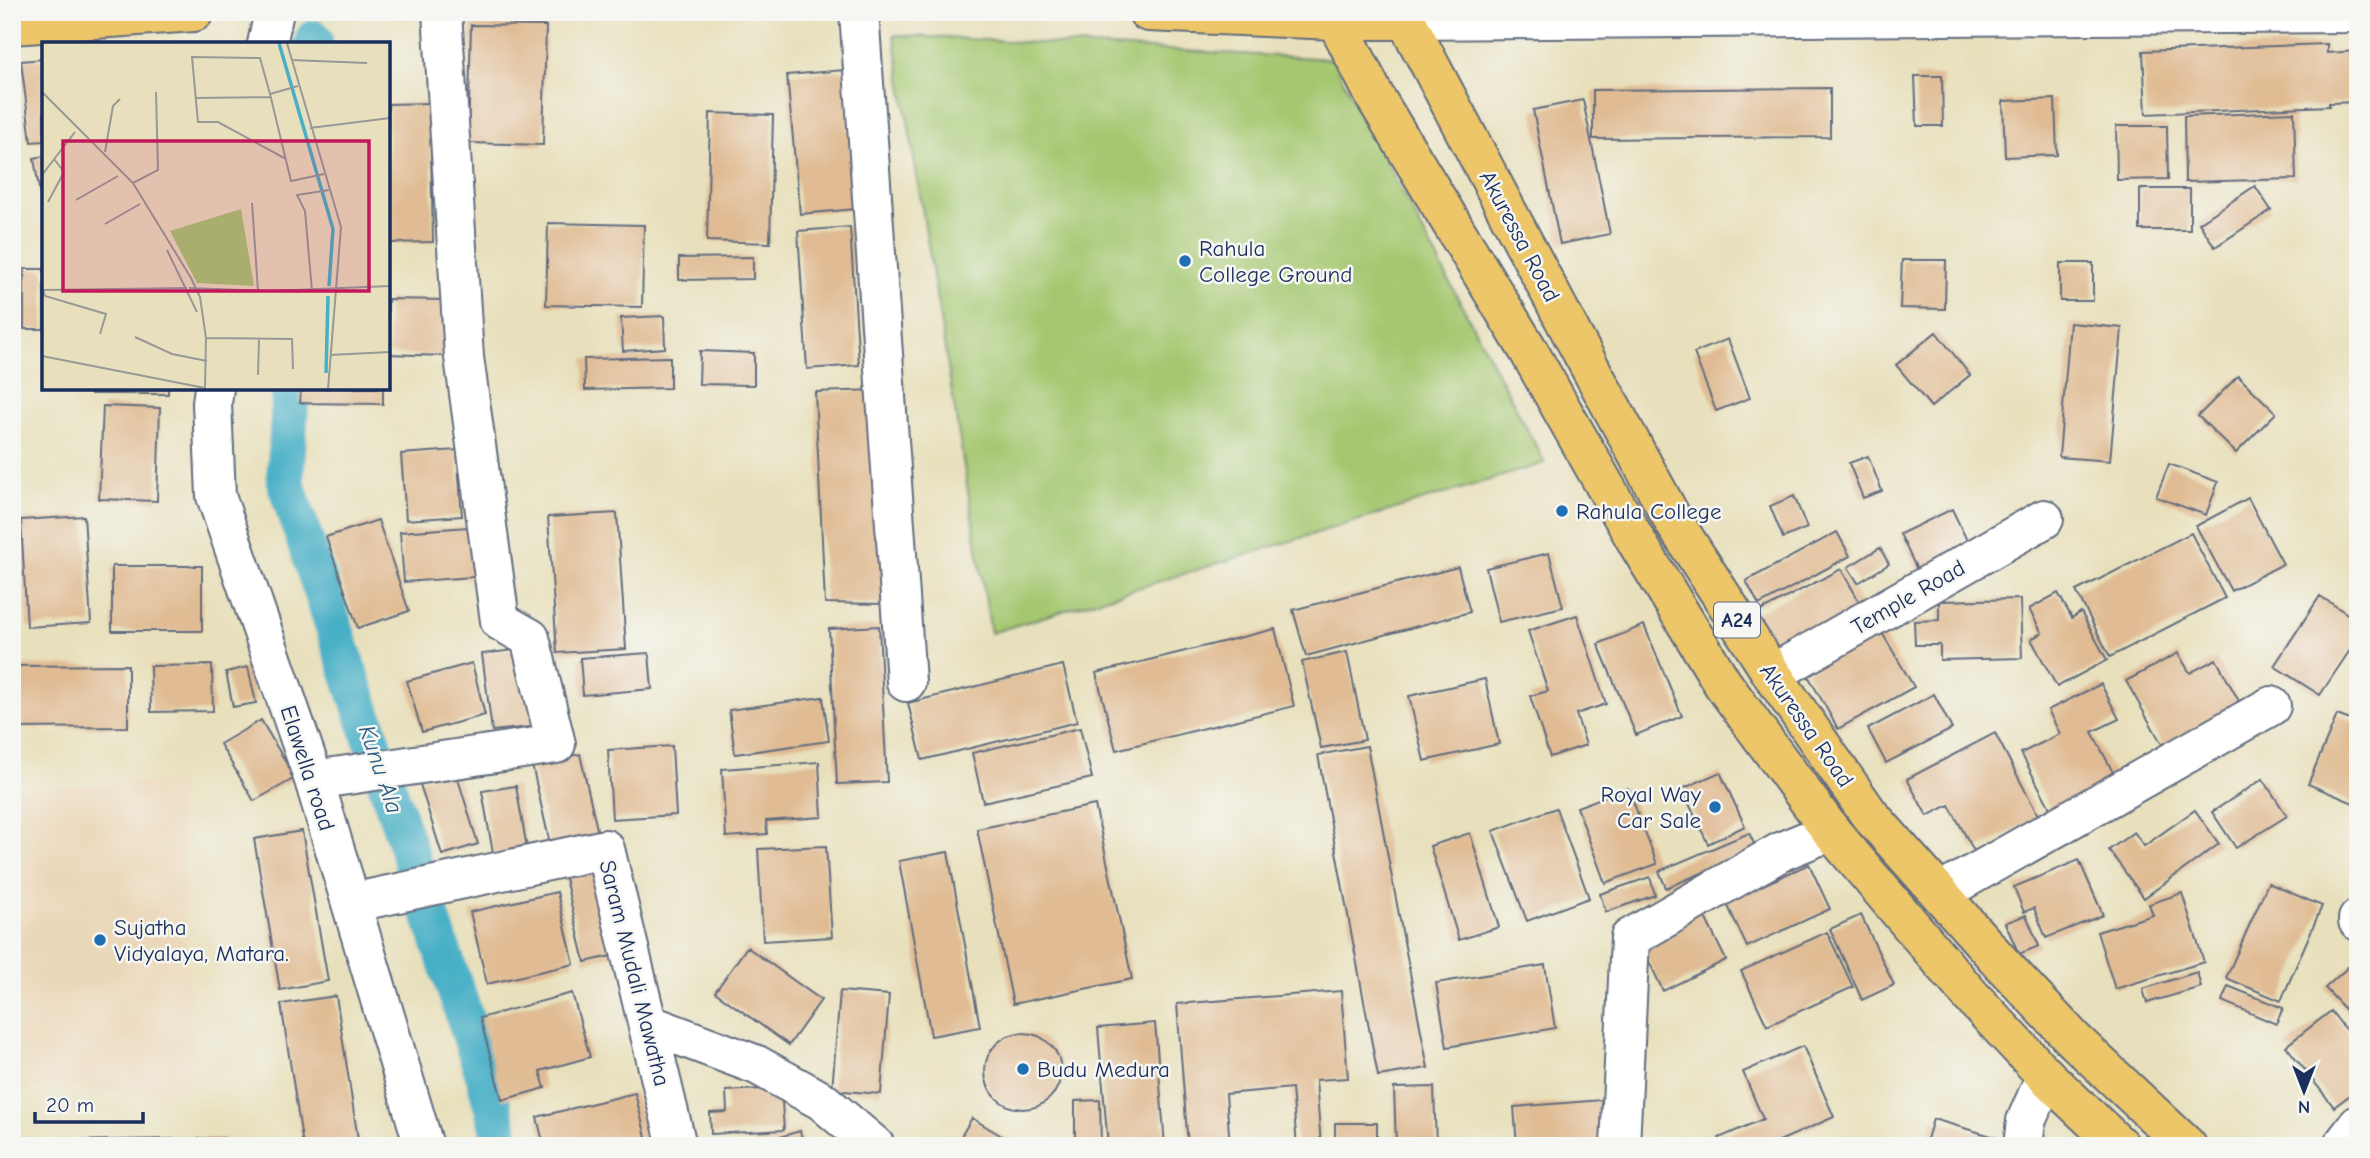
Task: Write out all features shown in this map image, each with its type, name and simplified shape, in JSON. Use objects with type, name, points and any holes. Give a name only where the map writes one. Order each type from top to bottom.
[{"type":"main road","points":[[12,25],[194,12]]},
{"type":"main road","points":[[1148,12],[1404,16]]},
{"type":"main road","name":"Akuressa Road","points":[[1334,16],[1375,97],[1527,348],[1652,567],[1723,684],[1831,831],[1971,996],[2046,1076],[2120,1146]]},
{"type":"main road","name":"Akuressa Road","points":[[1404,16],[1567,326],[1674,522],[1772,674],[1869,814],[2004,966],[2074,1040],[2186,1146]]},
{"type":"street","points":[[267,42],[274,12]]},
{"type":"street","points":[[314,780],[556,744],[530,638],[500,621],[464,357],[442,12]]},
{"type":"street","points":[[859,12],[906,682]]},
{"type":"street","points":[[1404,16],[2358,13]]},
{"type":"street","name":"Elawella road","points":[[214,390],[216,496],[314,780],[424,1146]]},
{"type":"street","name":"Temple Road","points":[[1772,674],[2044,519]]},
{"type":"street","points":[[1940,892],[2271,706]]},
{"type":"street","points":[[1620,1146],[1630,938],[1782,852],[1831,831]]},
{"type":"street","name":"Saram Mudali Mawatha","points":[[351,903],[605,849],[677,1146]]},
{"type":"street","points":[[648,1024],[757,1065],[822,1101],[875,1146]]},
{"type":"street","points":[[2023,1146],[2026,1121],[2046,1076]]},
{"type":"street","points":[[2342,1146],[2358,1125]]},
{"type":"shaded area","name":"Sujatha Vidyalaya, Matara.","points":[[180,781],[194,1093],[12,1089],[12,790]]},
{"type":"green space","name":"Rahula College Ground","points":[[894,35],[1332,59],[1545,463],[991,633]]},
{"type":"building","points":[[471,25],[546,26],[543,145],[468,143]]},
{"type":"building","points":[[2327,44],[2327,53],[2358,51],[2358,102],[2329,103],[2329,106],[2146,114],[2143,51]]},
{"type":"building","points":[[42,59],[42,141],[31,142],[21,61]]},
{"type":"building","points":[[844,70],[856,209],[800,214],[787,75]]},
{"type":"building","points":[[1915,76],[1942,76],[1943,126],[1917,126]]},
{"type":"building","points":[[1830,88],[1830,137],[1593,139],[1593,90]]},
{"type":"building","points":[[2055,99],[2057,155],[2005,157],[2003,101]]},
{"type":"building","points":[[1583,100],[1610,234],[1560,244],[1533,110]]},
{"type":"building","points":[[430,103],[433,242],[390,243],[390,104]]},
{"type":"building","points":[[2294,112],[2296,179],[2185,182],[2184,116]]},
{"type":"building","points":[[710,113],[773,115],[770,243],[707,241]]},
{"type":"building","points":[[2116,126],[2167,126],[2168,179],[2117,180]]},
{"type":"building","points":[[42,156],[42,207],[34,158]]},
{"type":"building","points":[[2255,186],[2271,210],[2215,247],[2199,223]]},
{"type":"building","points":[[2140,189],[2190,189],[2190,230],[2140,230]]},
{"type":"building","points":[[548,223],[644,225],[642,307],[546,305]]},
{"type":"building","points":[[850,227],[859,365],[807,369],[798,231]]},
{"type":"building","points":[[753,257],[753,279],[679,280],[679,258]]},
{"type":"building","points":[[1902,260],[1946,260],[1945,309],[1900,308]]},
{"type":"building","points":[[2060,263],[2093,263],[2093,301],[2060,301]]},
{"type":"building","points":[[24,269],[42,269],[42,329],[24,329]]},
{"type":"building","points":[[390,299],[447,300],[446,356],[390,354]]},
{"type":"building","points":[[664,316],[665,348],[623,351],[621,318]]},
{"type":"building","points":[[2070,323],[2122,328],[2110,461],[2059,457]]},
{"type":"building","points":[[1936,332],[1970,375],[1931,407],[1896,365]]},
{"type":"building","points":[[1728,339],[1750,398],[1716,411],[1694,353]]},
{"type":"building","points":[[700,351],[754,353],[754,385],[699,384]]},
{"type":"building","points":[[670,357],[670,388],[585,390],[584,359]]},
{"type":"building","points":[[2238,376],[2276,413],[2236,453],[2198,416]]},
{"type":"building","points":[[91,390],[168,390],[168,394],[91,394]]},
{"type":"building","points":[[301,390],[383,390],[383,404],[300,403]]},
{"type":"building","points":[[875,390],[884,604],[825,603],[815,392]]},
{"type":"building","points":[[103,406],[160,408],[157,501],[99,499]]},
{"type":"building","points":[[457,450],[462,516],[406,520],[401,454]]},
{"type":"building","points":[[1868,456],[1882,491],[1863,498],[1849,463]]},
{"type":"building","points":[[2169,464],[2218,482],[2206,515],[2156,497]]},
{"type":"building","points":[[1794,496],[1807,528],[1783,538],[1770,506]]},
{"type":"building","points":[[2248,498],[2283,564],[2231,591],[2196,526]]},
{"type":"building","points":[[1952,509],[1971,549],[1919,574],[1900,534]]},
{"type":"building","points":[[617,513],[626,649],[557,653],[548,517]]},
{"type":"building","points":[[84,516],[91,623],[27,627],[21,520]]},
{"type":"building","points":[[378,520],[409,611],[358,628],[326,537]]},
{"type":"building","points":[[482,526],[487,576],[404,582],[400,532]]},
{"type":"building","points":[[1837,532],[1850,556],[1759,605],[1746,581]]},
{"type":"building","points":[[2191,533],[2225,598],[2110,657],[2076,591]]},
{"type":"building","points":[[1880,548],[1889,564],[1858,583],[1848,567]]},
{"type":"building","points":[[1549,553],[1563,607],[1499,622],[1486,568]]},
{"type":"building","points":[[112,566],[202,566],[202,631],[112,631]]},
{"type":"building","points":[[1458,567],[1470,612],[1306,656],[1293,610]]},
{"type":"building","points":[[1841,569],[1864,610],[1771,666],[1745,619]]},
{"type":"building","points":[[2058,593],[2072,618],[2081,612],[2107,660],[2057,687],[2031,639],[2042,633],[2029,609]]},
{"type":"building","points":[[2320,596],[2358,621],[2358,638],[2320,695],[2274,666]]},
{"type":"building","points":[[2020,599],[2022,658],[1940,660],[1940,645],[1915,645],[1914,621],[1939,620],[1939,601]]},
{"type":"building","points":[[1577,615],[1606,704],[1576,714],[1586,745],[1550,757],[1530,696],[1548,691],[1528,631]]},
{"type":"building","points":[[1644,625],[1682,716],[1636,735],[1598,644]]},
{"type":"building","points":[[879,626],[887,782],[837,784],[829,629]]},
{"type":"building","points":[[1275,629],[1294,706],[1116,750],[1096,673]]},
{"type":"building","points":[[1881,631],[1914,687],[1838,729],[1806,672]]},
{"type":"building","points":[[530,648],[539,726],[492,731],[482,654]]},
{"type":"building","points":[[1347,652],[1365,740],[1321,748],[1302,662]]},
{"type":"building","points":[[649,653],[652,689],[583,695],[580,658]]},
{"type":"building","points":[[2178,653],[2190,673],[2216,659],[2240,703],[2163,746],[2126,681]]},
{"type":"building","points":[[472,663],[485,715],[422,732],[407,681]]},
{"type":"building","points":[[128,665],[128,727],[12,728],[12,666]]},
{"type":"building","points":[[212,665],[213,711],[151,712],[150,666]]},
{"type":"building","points":[[1063,665],[1077,722],[922,760],[908,703]]},
{"type":"building","points":[[248,667],[256,703],[233,707],[226,672]]},
{"type":"building","points":[[1485,679],[1499,744],[1424,761],[1409,696]]},
{"type":"building","points":[[2101,684],[2119,719],[2092,732],[2116,778],[2051,810],[2021,753],[2060,734],[2048,710]]},
{"type":"building","points":[[1934,694],[1952,729],[1886,763],[1868,729]]},
{"type":"building","points":[[823,697],[829,741],[735,754],[729,710]]},
{"type":"building","points":[[2337,715],[2358,723],[2358,805],[2308,784]]},
{"type":"building","points":[[261,720],[295,778],[254,801],[220,744]]},
{"type":"building","points":[[1080,728],[1092,778],[983,802],[972,753]]},
{"type":"building","points":[[1995,733],[2039,817],[1974,851],[1949,805],[1927,816],[1907,779]]},
{"type":"building","points":[[672,746],[676,815],[612,819],[608,750]]},
{"type":"building","points":[[1367,746],[1428,1068],[1378,1076],[1318,755]]},
{"type":"building","points":[[580,754],[599,838],[551,848],[532,765]]},
{"type":"building","points":[[819,762],[822,817],[766,821],[767,834],[726,837],[722,769]]},
{"type":"building","points":[[455,769],[478,844],[442,855],[419,781]]},
{"type":"building","points":[[1720,772],[1745,826],[1708,844],[1682,789]]},
{"type":"building","points":[[2263,779],[2287,816],[2236,848],[2212,812]]},
{"type":"building","points":[[516,786],[527,848],[493,853],[482,791]]},
{"type":"building","points":[[1628,788],[1657,864],[1605,883],[1577,807]]},
{"type":"building","points":[[1095,805],[1132,979],[1013,1004],[977,829]]},
{"type":"building","points":[[1556,808],[1589,898],[1527,921],[1493,831]]},
{"type":"building","points":[[2195,810],[2219,844],[2144,898],[2109,850],[2134,832],[2144,846]]},
{"type":"building","points":[[302,831],[328,981],[280,990],[254,839]]},
{"type":"building","points":[[1470,833],[1499,927],[1459,940],[1430,846]]},
{"type":"building","points":[[1749,833],[1757,850],[1666,888],[1659,871]]},
{"type":"building","points":[[826,846],[832,937],[763,941],[758,849]]},
{"type":"building","points":[[948,852],[980,1027],[931,1036],[899,861]]},
{"type":"building","points":[[2079,860],[2103,915],[2046,938],[2034,908],[2024,912],[2014,887]]},
{"type":"building","points":[[1809,864],[1830,909],[1747,947],[1726,902]]},
{"type":"building","points":[[603,865],[624,953],[585,962],[564,874]]},
{"type":"building","points":[[1650,877],[1655,895],[1606,912],[1600,894]]},
{"type":"building","points":[[2268,883],[2322,906],[2281,1001],[2226,978]]},
{"type":"building","points":[[557,892],[574,964],[487,984],[470,912]]},
{"type":"building","points":[[2182,893],[2204,962],[2115,989],[2097,932],[2153,915],[2149,904]]},
{"type":"building","points":[[1701,909],[1726,960],[1663,991],[1638,938]]},
{"type":"building","points":[[1861,915],[1894,985],[1862,1000],[1830,929]]},
{"type":"building","points":[[2026,915],[2039,946],[2019,954],[2005,923]]},
{"type":"building","points":[[1827,932],[1853,987],[1767,1026],[1741,971]]},
{"type":"building","points":[[747,947],[821,1000],[789,1045],[715,992]]},
{"type":"building","points":[[2358,958],[2358,1023],[2325,988]]},
{"type":"building","points":[[1545,965],[1555,1028],[1447,1047],[1436,983]]},
{"type":"building","points":[[2197,972],[2201,987],[2147,1003],[2143,989]]},
{"type":"building","points":[[2228,986],[2283,1008],[2276,1024],[2222,1001]]},
{"type":"building","points":[[840,991],[889,995],[881,1094],[832,1090]]},
{"type":"building","points":[[1341,991],[1348,1078],[1316,1080],[1321,1146],[1297,1146],[1292,1088],[1226,1094],[1230,1146],[1188,1146],[1177,1004]]},
{"type":"building","points":[[572,993],[590,1057],[540,1071],[545,1088],[502,1100],[480,1018]]},
{"type":"building","points":[[336,996],[359,1146],[303,1146],[281,1004]]},
{"type":"building","points":[[2331,1011],[2358,1046],[2358,1089],[2334,1107],[2286,1046]]},
{"type":"building","points":[[1155,1023],[1165,1146],[1108,1146],[1098,1028]]},
{"type":"building","name":"Budu Medura","points":[[1016,1033],[1030,1033],[1044,1039],[1055,1050],[1059,1056],[1059,1086],[1050,1098],[1038,1107],[1016,1109],[1002,1103],[991,1092],[985,1078],[985,1064],[991,1050],[1002,1039]]},
{"type":"building","points":[[1803,1046],[1834,1117],[1768,1146],[1722,1146],[1719,1138],[1763,1119],[1743,1072]]},
{"type":"building","points":[[1434,1087],[1436,1146],[1396,1146],[1394,1088]]},
{"type":"building","points":[[781,1088],[784,1130],[711,1134],[710,1113],[727,1112],[726,1091]]},
{"type":"building","points":[[635,1093],[646,1137],[608,1146],[544,1146],[537,1117]]},
{"type":"building","points":[[1100,1100],[1101,1146],[1075,1146],[1075,1101]]},
{"type":"building","points":[[1602,1100],[1606,1146],[1517,1146],[1514,1107]]},
{"type":"building","points":[[972,1118],[1018,1146],[955,1146]]},
{"type":"building","points":[[1933,1119],[2005,1140],[2004,1146],[1925,1146]]},
{"type":"building","points":[[1335,1123],[1377,1123],[1377,1146],[1335,1146]]},
{"type":"building","points":[[800,1131],[804,1146],[752,1146],[752,1145]]},
{"type":"building","points":[[225,1138],[225,1146],[12,1146],[12,1142]]},
{"type":"waterway","name":"Kunu Ala","points":[[291,390],[285,481],[485,1078],[503,1146]]},
{"type":"place","name":"Rahula College Ground","points":[[1185,261]]},
{"type":"place","name":"Rahula College","points":[[1562,511]]},
{"type":"place","name":"Royal Way Car Sale","points":[[1715,807]]},
{"type":"place","name":"Sujatha Vidyalaya, Matara.","points":[[100,940]]},
{"type":"place","name":"Budu Medura","points":[[1023,1069]]}]
